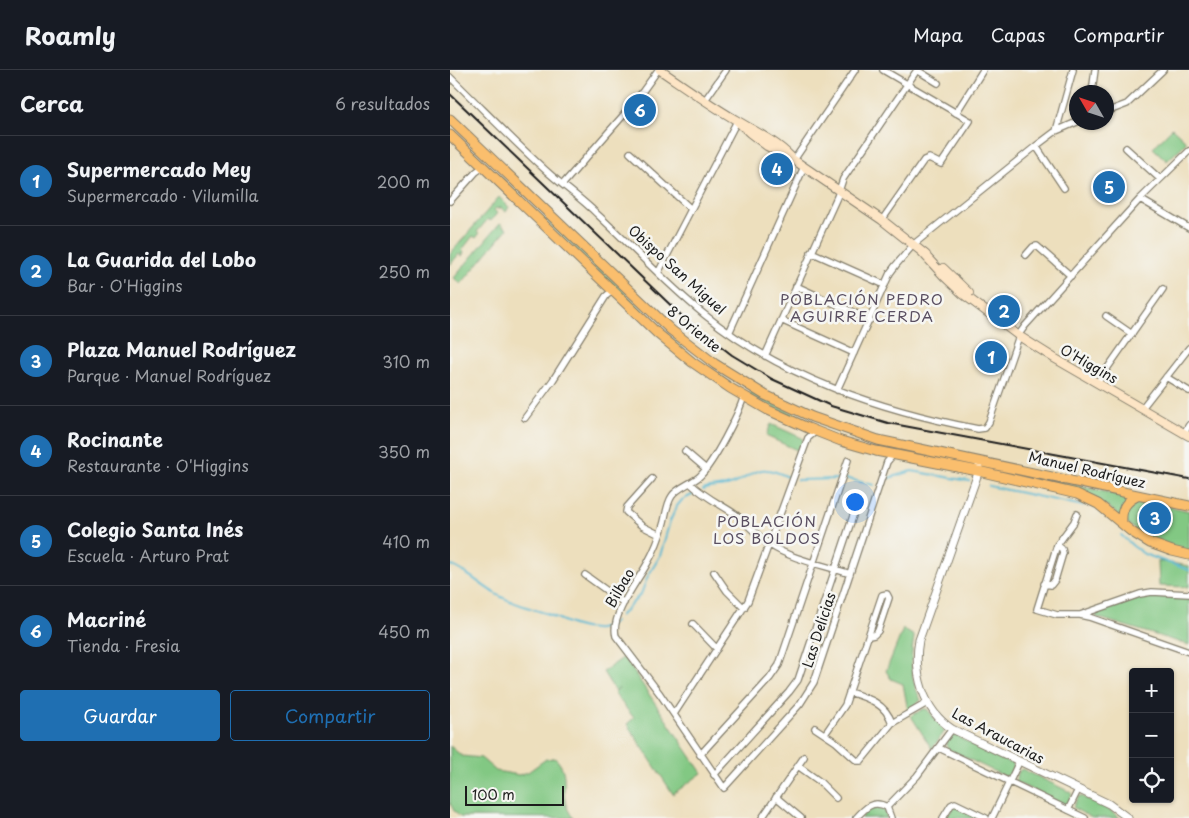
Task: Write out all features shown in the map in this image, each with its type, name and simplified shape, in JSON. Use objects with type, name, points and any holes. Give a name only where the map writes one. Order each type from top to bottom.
[{"type":"main road","name":"O'Higgins","points":[[659,70],[784,150],[794,160],[882,220],[914,244],[948,281],[970,300],[1019,336],[1186,434]]},
{"type":"main road","name":"8 Oriente","points":[[450,119],[664,324],[702,355],[741,382],[784,405],[830,425],[889,442],[980,461]]},
{"type":"main road","name":"8 Oriente","points":[[450,135],[674,348],[712,376],[778,415],[816,431],[864,448],[978,471]]},
{"type":"main road","points":[[483,167],[502,168]]},
{"type":"main road","points":[[741,382],[744,396]]},
{"type":"main road","points":[[816,431],[822,426],[830,425]]},
{"type":"main road","name":"Manuel Rodríguez","points":[[980,461],[1189,506]]},
{"type":"main road","name":"Manuel Rodríguez","points":[[978,471],[1084,497],[1104,508],[1150,543],[1189,555]]},
{"type":"main road","points":[[1122,523],[1125,505],[1138,496]]},
{"type":"street","points":[[563,184],[635,102],[659,70]]},
{"type":"street","points":[[705,100],[726,70]]},
{"type":"street","points":[[794,160],[854,70]]},
{"type":"street","points":[[882,220],[924,160],[929,158],[941,164],[970,121],[883,70]]},
{"type":"street","points":[[765,356],[837,197],[842,178],[917,70],[938,83]]},
{"type":"street","points":[[956,113],[983,70]]},
{"type":"street","points":[[1056,131],[1073,70]]},
{"type":"street","points":[[1093,85],[1095,70]]},
{"type":"street","points":[[1114,109],[1127,104],[1163,70]]},
{"type":"street","name":"Obispo San Miguel","points":[[450,77],[691,304],[729,333],[765,356],[837,390],[915,416],[978,429],[985,428],[990,422],[1019,336]]},
{"type":"street","points":[[658,273],[737,121]]},
{"type":"street","points":[[837,390],[885,285],[896,265],[914,244],[1036,146],[1056,131],[1069,125]]},
{"type":"street","points":[[1036,146],[1064,188]]},
{"type":"street","points":[[1126,148],[1160,179]]},
{"type":"street","points":[[1019,336],[1025,326],[1140,199],[1189,150]]},
{"type":"street","points":[[630,153],[691,209]]},
{"type":"street","points":[[450,201],[476,172],[483,167]]},
{"type":"street","points":[[729,333],[804,167]]},
{"type":"street","points":[[1140,199],[1189,228]]},
{"type":"street","points":[[1026,255],[1033,247],[1037,246],[1071,276]]},
{"type":"street","points":[[811,252],[885,285]]},
{"type":"street","points":[[796,286],[870,320]]},
{"type":"street","points":[[1097,383],[1163,289]]},
{"type":"street","points":[[525,418],[553,380],[606,296],[612,290]]},
{"type":"street","points":[[1106,316],[1132,334]]},
{"type":"street","points":[[780,320],[854,354]]},
{"type":"street","points":[[1142,408],[1189,349]]},
{"type":"street","points":[[1166,378],[1189,391]]},
{"type":"street","name":"Bilbao","points":[[724,788],[674,714],[616,636],[615,625],[619,611],[654,552],[671,498],[677,490],[690,483],[706,469],[733,421],[744,396]]},
{"type":"street","points":[[1186,434],[1189,425]]},
{"type":"street","points":[[674,714],[744,608],[752,592],[808,438],[816,431]]},
{"type":"street","points":[[685,451],[706,469]]},
{"type":"street","name":"Las Delicias","points":[[724,788],[800,704],[810,690],[818,673],[887,462],[893,455]]},
{"type":"street","points":[[700,755],[776,671],[785,652],[848,460]]},
{"type":"street","name":"Las Araucarias","points":[[980,461],[919,640],[918,672],[928,703],[938,717],[952,729],[1114,807],[1128,818]]},
{"type":"street","points":[[652,479],[628,507],[626,512],[642,526],[660,535]]},
{"type":"street","points":[[690,483],[699,491],[741,518],[769,544],[786,553],[850,574]]},
{"type":"street","points":[[714,775],[790,692],[798,680],[858,501]]},
{"type":"street","points":[[1077,514],[1074,522],[1056,545],[1037,609],[1058,615],[1080,615],[1189,652]]},
{"type":"street","points":[[1044,584],[1051,585],[1055,580],[1063,552],[1056,545]]},
{"type":"street","points":[[714,572],[727,590],[744,608]]},
{"type":"street","points":[[585,575],[624,603]]},
{"type":"street","points":[[1080,615],[1140,594],[1159,592],[1189,594]]},
{"type":"street","points":[[825,734],[845,705],[882,595],[887,594],[889,598],[878,631],[874,635],[869,636]]},
{"type":"street","points":[[693,624],[717,649]]},
{"type":"street","points":[[849,692],[879,704],[892,723]]},
{"type":"street","points":[[816,728],[859,761],[863,760],[892,723],[928,703]]},
{"type":"street","points":[[886,808],[917,776],[952,729]]},
{"type":"street","points":[[938,748],[1085,818]]},
{"type":"street","points":[[762,818],[804,757]]},
{"type":"street","points":[[992,818],[1019,762]]},
{"type":"street","points":[[798,766],[819,781],[836,798]]},
{"type":"street","points":[[1068,810],[1078,790]]},
{"type":"street","points":[[776,797],[801,818]]},
{"type":"street","points":[[942,818],[951,805],[955,803],[986,818]]},
{"type":"street","points":[[856,818],[873,804],[880,804],[886,808],[891,818]]},
{"type":"green space","points":[[1172,128],[1187,142],[1167,161],[1153,148]]},
{"type":"green space","points":[[493,170],[562,232],[687,352],[741,390],[677,346]]},
{"type":"green space","points":[[499,197],[509,207],[506,212],[500,207],[496,208],[494,210],[497,213],[491,221],[488,219],[477,232],[479,234],[476,238],[473,236],[462,250],[464,252],[462,256],[459,254],[450,265],[450,254]]},
{"type":"green space","points":[[500,223],[507,229],[461,284],[454,278]]},
{"type":"green space","points":[[750,391],[817,424],[812,426],[750,396]]},
{"type":"green space","points":[[771,424],[802,438],[803,441],[799,451],[766,436]]},
{"type":"green space","points":[[994,470],[1058,481],[1189,511],[1189,551],[1168,547],[1140,534],[1107,506]]},
{"type":"green space","points":[[1158,561],[1189,566],[1189,587],[1159,586]]},
{"type":"green space","points":[[1147,596],[1189,599],[1189,645],[1096,617],[1096,613]]},
{"type":"green space","points":[[903,629],[914,636],[911,658],[912,671],[916,689],[921,700],[908,711],[903,684],[891,679],[886,671]]},
{"type":"green space","points":[[624,657],[702,773],[673,794],[627,724],[634,718],[614,693],[619,688],[615,691],[603,672]]},
{"type":"green space","points":[[923,709],[927,709],[945,731],[932,749],[911,716]]},
{"type":"green space","points":[[956,735],[1013,763],[1014,767],[1009,777],[948,749],[946,745],[948,739]]},
{"type":"green space","points":[[450,746],[462,756],[481,758],[496,771],[519,775],[528,772],[546,759],[555,758],[564,773],[565,803],[573,818],[460,817],[450,803]]},
{"type":"green space","points":[[1022,769],[1072,793],[1069,803],[1065,805],[1015,782],[1019,771]]},
{"type":"green space","points":[[1081,796],[1108,809],[1120,818],[1092,818],[1075,809],[1073,807],[1078,797]]},
{"type":"green space","points":[[876,806],[885,811],[887,818],[861,818],[868,809]]},
{"type":"green space","points":[[954,807],[957,807],[979,818],[946,818]]},
{"type":"waterway","points":[[703,490],[730,485],[762,470],[777,472],[788,477]]},
{"type":"waterway","points":[[889,478],[912,471],[969,481]]},
{"type":"waterway","points":[[844,478],[874,485]]},
{"type":"waterway","points":[[797,480],[839,479]]},
{"type":"waterway","points":[[989,486],[1083,506]]},
{"type":"waterway","points":[[620,616],[641,594],[648,576],[660,556],[670,521],[677,506],[682,500],[694,494]]},
{"type":"waterway","points":[[1121,535],[1144,554],[1189,570]]},
{"type":"waterway","points":[[450,565],[502,597],[576,626],[600,629],[615,622]]},
{"type":"railway","points":[[450,94],[683,317],[732,355],[772,379],[831,406],[888,423],[1189,479]]},
{"type":"place","name":"Macriné","points":[[640,110]]},
{"type":"place","name":"Rocinante","points":[[777,169]]},
{"type":"place","name":"Colegio Santa Inés","points":[[1109,187]]},
{"type":"place","name":"La Guarida del Lobo","points":[[1004,311]]},
{"type":"place","name":"Supermercado Mey","points":[[991,357]]},
{"type":"place","name":"Plaza Manuel Rodríguez","points":[[1155,518]]},
{"type":"district","name":"POBLACIÓN PEDRO AGUIRRE CERDA","points":[[862,308]]},
{"type":"district","name":"POBLACIÓN LOS BOLDOS","points":[[767,530]]}]
